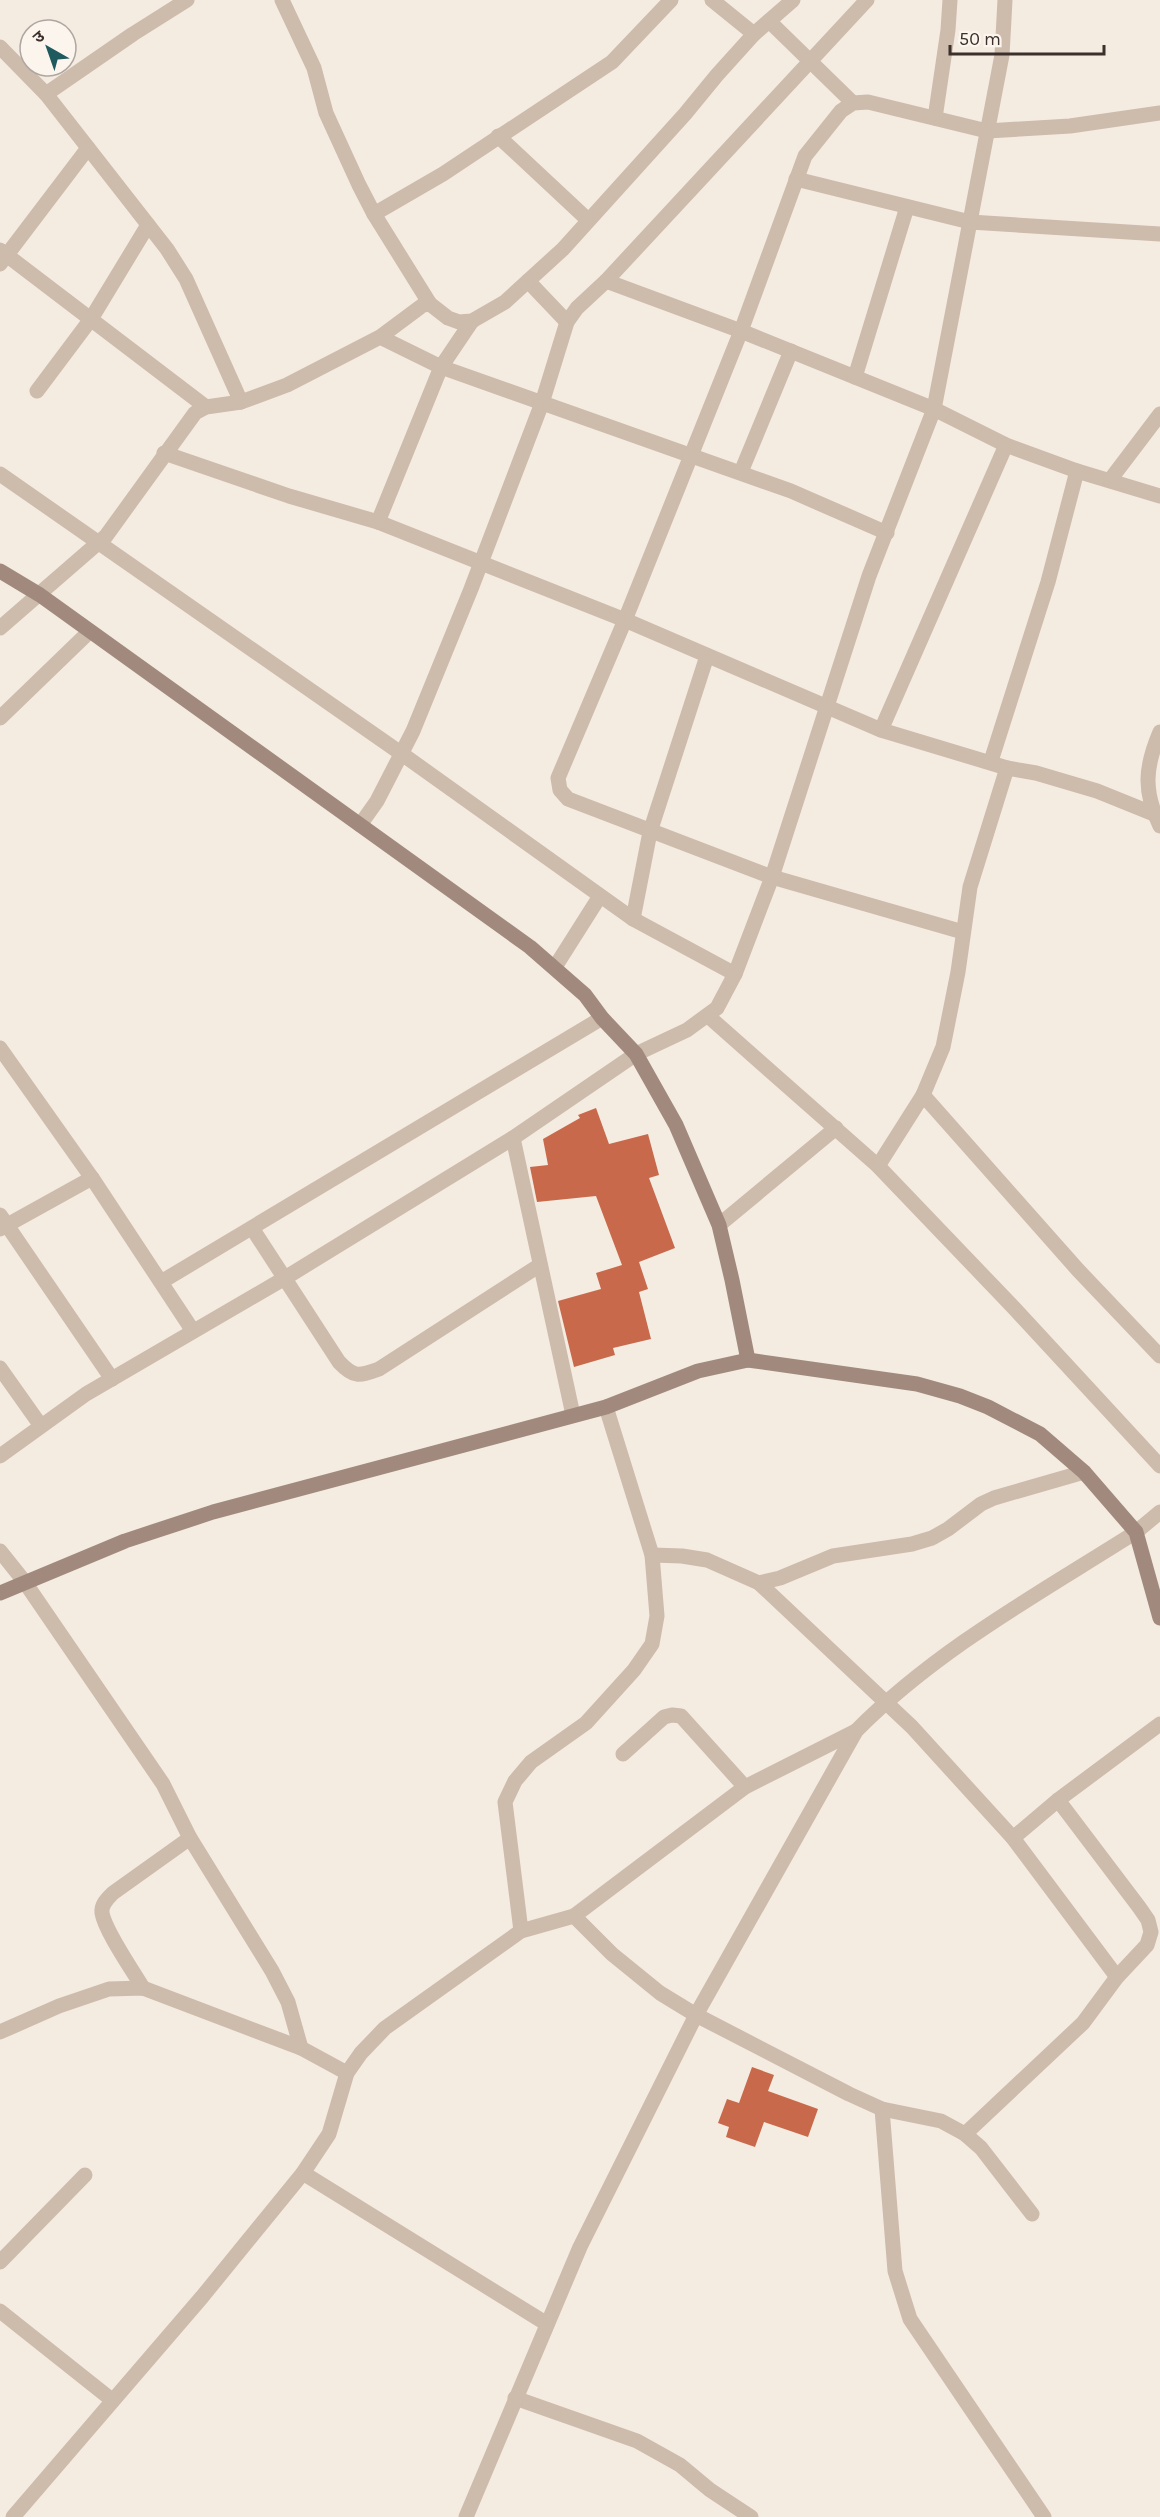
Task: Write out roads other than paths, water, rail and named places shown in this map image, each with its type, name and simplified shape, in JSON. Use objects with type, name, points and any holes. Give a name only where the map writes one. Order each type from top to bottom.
[{"type":"street","points":[[46,94],[187,0]]},
{"type":"street","points":[[282,0],[314,69],[326,113],[374,214],[430,304],[448,318],[459,322],[472,321],[505,302],[563,249],[754,34],[793,0]]},
{"type":"street","points":[[374,214],[443,174],[612,62],[670,0]]},
{"type":"street","points":[[712,0],[754,34]]},
{"type":"street","points":[[360,825],[377,801],[402,754],[466,600],[542,403],[567,322],[577,308],[606,281],[867,0]]},
{"type":"street","points":[[935,118],[950,0]]},
{"type":"street","points":[[0,1456],[86,1394],[285,1278],[513,1138],[636,1054],[687,1030],[717,1008],[735,974],[772,877],[869,576],[934,409],[1002,55],[1005,0]]},
{"type":"street","points":[[769,21],[853,103]]},
{"type":"street","points":[[0,47],[46,94],[148,225],[186,279],[241,402]]},
{"type":"street","points":[[963,932],[772,877],[651,832],[568,799],[560,790],[558,778],[625,620],[741,331],[805,156],[841,111],[853,103],[868,102],[987,131],[1070,126],[1160,113]]},
{"type":"street","points":[[498,136],[588,220]]},
{"type":"street","points":[[87,148],[2,256],[90,319],[206,408]]},
{"type":"street","points":[[796,179],[970,222],[1160,234]]},
{"type":"street","points":[[855,377],[907,207]]},
{"type":"street","points":[[37,391],[90,319],[148,225]]},
{"type":"street","points":[[528,281],[567,322]]},
{"type":"street","points":[[606,281],[741,331],[934,409],[1006,445],[1077,471],[1160,496]]},
{"type":"street","points":[[0,628],[106,536],[195,413],[206,408],[241,402],[287,385],[380,337],[423,306],[430,304]]},
{"type":"street","points":[[378,522],[441,367],[472,321]]},
{"type":"street","points":[[380,337],[441,367],[741,472],[887,533]]},
{"type":"street","points":[[741,472],[791,351]]},
{"type":"street","points":[[1110,480],[1160,414]]},
{"type":"street","points":[[881,730],[1006,445]]},
{"type":"street","points":[[164,453],[289,496],[378,522],[625,620],[881,730],[991,761],[1007,768],[1036,773],[1097,791],[1157,820]]},
{"type":"street","points":[[991,761],[1048,582],[1077,471]]},
{"type":"street","points":[[0,474],[402,754],[633,919],[735,974]]},
{"type":"street","points":[[0,570],[40,595],[360,825],[555,967],[585,995],[602,1018],[636,1054],[676,1125],[718,1225],[748,1360]]},
{"type":"street","points":[[0,718],[89,632]]},
{"type":"street","points":[[633,919],[651,832],[707,656]]},
{"type":"street","points":[[1157,820],[1146,780],[1150,754],[1160,732]]},
{"type":"street","points":[[878,1166],[923,1095],[943,1047],[958,972],[970,887],[1007,768]]},
{"type":"street","points":[[555,967],[600,896]]},
{"type":"street","points":[[708,1016],[878,1166],[1014,1308],[1160,1466]]},
{"type":"street","points":[[161,1282],[602,1018]]},
{"type":"street","points":[[3,1057],[92,1178],[194,1331]]},
{"type":"street","points":[[923,1095],[1078,1270],[1160,1356]]},
{"type":"street","points":[[718,1225],[836,1128]]},
{"type":"street","points":[[513,1138],[573,1415]]},
{"type":"street","points":[[92,1178],[2,1223],[112,1379]]},
{"type":"street","points":[[252,1228],[339,1362],[348,1371],[360,1376],[379,1369],[540,1265]]},
{"type":"street","points":[[0,1593],[24,1581],[125,1541],[213,1512],[606,1407],[698,1371],[748,1360],[917,1384],[960,1396],[1015,1419],[1040,1434],[1084,1472],[1136,1532],[1157,1600],[1160,1618]]},
{"type":"street","points":[[0,1368],[41,1426]]},
{"type":"street","points":[[521,1930],[505,1803],[515,1781],[531,1762],[585,1723],[634,1670],[652,1644],[657,1616],[652,1555],[606,1407]]},
{"type":"street","points":[[759,1583],[780,1578],[833,1557],[912,1544],[932,1538],[981,1504],[994,1498],[1084,1472]]},
{"type":"street","points":[[466,2517],[580,2247],[696,2014],[856,1731],[885,1701],[967,1638],[1136,1532],[1160,1512]]},
{"type":"street","points":[[0,1551],[24,1581],[163,1784],[190,1838],[272,1971],[288,2002],[301,2048]]},
{"type":"street","points":[[652,1555],[707,1560],[759,1583],[912,1726],[1013,1838],[1116,1977]]},
{"type":"street","points":[[623,1754],[664,1717],[672,1714],[681,1716],[745,1787]]},
{"type":"street","points":[[1013,1838],[1058,1800],[1160,1724]]},
{"type":"street","points":[[13,2517],[202,2296],[303,2173],[329,2134],[347,2073],[361,2053],[385,2028],[521,1930],[574,1916],[745,1787],[856,1731]]},
{"type":"street","points":[[965,2134],[1083,2023],[1116,1977],[1147,1945],[1151,1932],[1148,1920],[1058,1800]]},
{"type":"street","points":[[143,1988],[110,1931],[102,1912],[104,1901],[190,1838]]},
{"type":"street","points":[[574,1916],[612,1954],[660,1993],[696,2014],[882,2109],[940,2121],[965,2134],[981,2148],[1032,2214]]},
{"type":"street","points":[[0,2032],[59,2006],[109,1989],[143,1988],[301,2048],[347,2073]]},
{"type":"street","points":[[882,2109],[895,2271],[910,2319],[1044,2517]]},
{"type":"street","points":[[303,2173],[547,2324]]},
{"type":"street","points":[[0,2262],[86,2175]]},
{"type":"street","points":[[0,2311],[111,2400]]},
{"type":"street","points":[[515,2398],[638,2441],[680,2465],[710,2490],[750,2517]]}]
